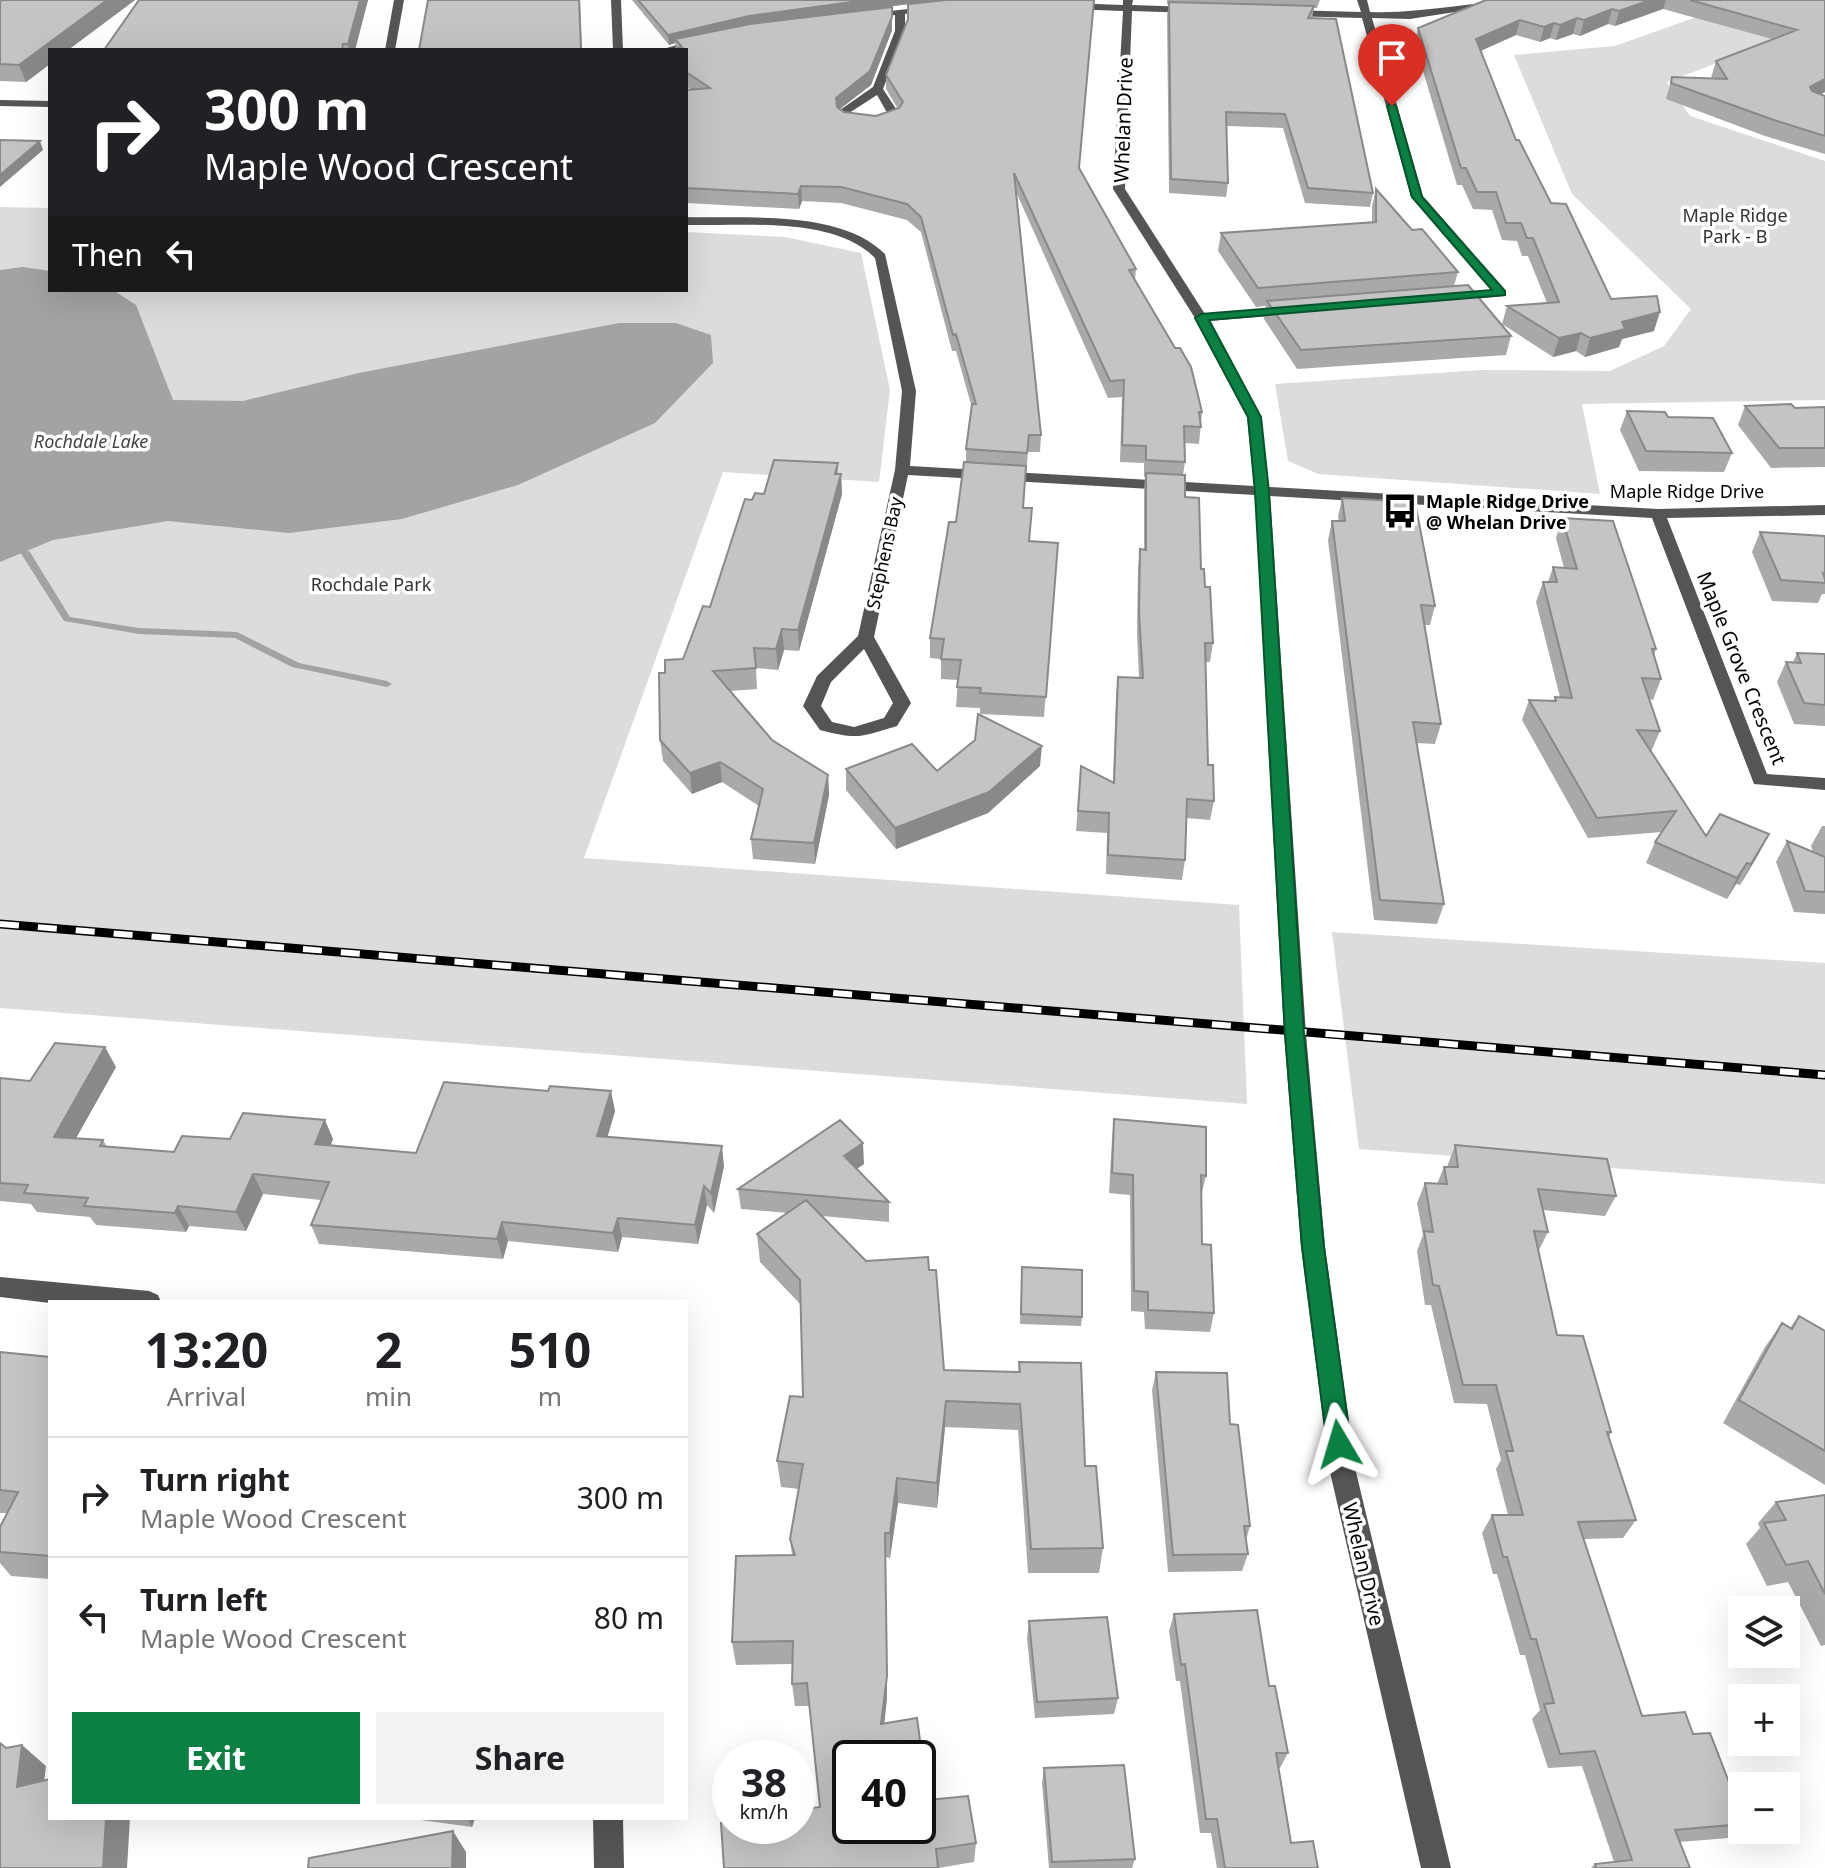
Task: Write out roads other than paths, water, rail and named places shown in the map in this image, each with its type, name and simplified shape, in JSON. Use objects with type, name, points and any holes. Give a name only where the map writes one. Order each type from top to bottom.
[{"type":"street","points":[[390,48],[399,0]]},
{"type":"street","points":[[616,0],[618,48]]},
{"type":"street","points":[[1362,0],[1417,197],[1501,293],[1438,298]]},
{"type":"street","points":[[1468,0],[1484,8]]},
{"type":"street","points":[[1280,12],[1410,16],[1527,0]]},
{"type":"street","points":[[1050,6],[1128,4],[1204,10]]},
{"type":"street","name":"Whelan Drive","points":[[1128,4],[1119,189],[1201,318],[1254,417],[1262,492],[1295,1034],[1313,1247],[1343,1472],[1436,1868]]},
{"type":"street","points":[[855,17],[944,7]]},
{"type":"street","points":[[878,89],[894,118],[883,124],[865,125],[844,119],[844,112],[878,89],[900,31],[900,11]]},
{"type":"street","points":[[674,48],[707,41]]},
{"type":"street","points":[[0,103],[48,104]]},
{"type":"street","name":"Stephens Bay","points":[[688,221],[826,227],[853,234],[874,245],[881,257],[909,391],[902,470],[866,637],[823,680],[812,706],[826,726],[854,733],[891,722],[902,703],[866,637]]},
{"type":"street","points":[[1201,318],[1312,309]]},
{"type":"street","name":"Maple Ridge Drive","points":[[902,470],[1658,514],[1825,510]]},
{"type":"street","name":"Maple Grove Crescent","points":[[1658,514],[1760,780],[1825,784]]},
{"type":"street","points":[[0,1287],[129,1300]]},
{"type":"street","points":[[608,1820],[609,1868]]},
{"type":"water","name":"Rochdale Lake","points":[[23,267],[48,271],[48,292],[116,292],[136,305],[173,400],[243,401],[359,373],[619,323],[676,323],[711,335],[713,363],[655,423],[518,485],[402,519],[289,533],[168,521],[53,540],[0,562],[0,270]]},
{"type":"waterway","points":[[25,552],[67,619],[139,631],[237,635],[296,665],[387,684]]},
{"type":"railway","points":[[0,924],[1825,1075]]},
{"type":"place","name":"Maple Ridge Drive @ Whelan Drive","points":[[1400,511]]},
{"type":"park label","name":"Maple Ridge Park - B","points":[[1735,225]]},
{"type":"park label","name":"Rochdale Park","points":[[371,584]]}]
